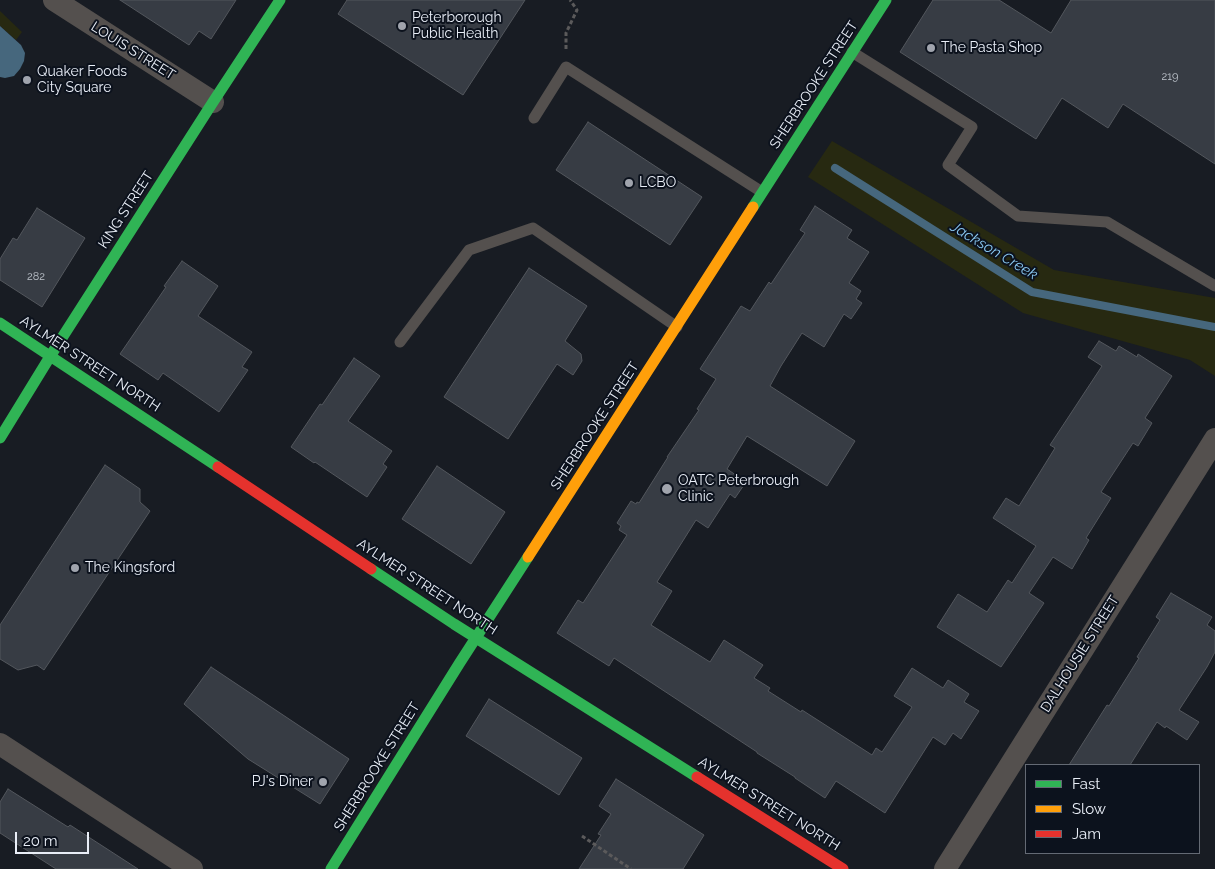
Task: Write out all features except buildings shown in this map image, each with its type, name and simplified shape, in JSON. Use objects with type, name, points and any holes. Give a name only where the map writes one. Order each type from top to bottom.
[{"type":"street","name":"LOUIS STREET","points":[[54,0],[213,102]]},
{"type":"street","name":"KING STREET","points":[[0,438],[51,355],[280,0]]},
{"type":"street","name":"SHERBROOKE STREET","points":[[331,869],[476,638],[886,0]]},
{"type":"street","name":"AYLMER STREET NORTH","points":[[0,323],[476,638],[843,869]]},
{"type":"street","name":"DALHOUSIE STREET","points":[[945,869],[1215,439]]},
{"type":"street","points":[[0,744],[192,869]]},
{"type":"lane","points":[[852,52],[972,127],[948,165],[1018,216],[1107,222],[1215,286]]},
{"type":"lane","points":[[534,118],[566,67],[762,192]]},
{"type":"lane","points":[[400,342],[469,250],[533,228],[677,327]]},
{"type":"path","points":[[566,67],[566,33],[577,10],[570,0]]},
{"type":"path","points":[[582,836],[631,869]]},
{"type":"green space","points":[[0,11],[22,32],[16,40],[0,26]]},
{"type":"green space","points":[[832,141],[1054,270],[1215,298],[1215,376],[1190,360],[1023,313],[808,177]]},
{"type":"water","points":[[0,26],[21,45],[25,53],[20,69],[14,76],[5,78],[0,77]]},
{"type":"waterway","name":"Jackson Creek","points":[[835,168],[1032,292],[1215,327]]},
{"type":"traffic: fast","points":[[0,438],[51,355],[280,0]]},
{"type":"traffic: fast","points":[[753,207],[886,0]]},
{"type":"traffic: fast","points":[[0,323],[218,467]]},
{"type":"traffic: fast","points":[[331,869],[528,557]]},
{"type":"traffic: fast","points":[[371,569],[454,624],[697,777]]},
{"type":"traffic: slow","points":[[528,557],[753,207]]},
{"type":"traffic: jam","points":[[218,467],[371,569]]},
{"type":"traffic: jam","points":[[697,777],[843,869]]},
{"type":"place","name":"Peterborough Public Health","points":[[402,26]]},
{"type":"place","name":"The Pasta Shop","points":[[931,48]]},
{"type":"place","name":"Quaker Foods City Square","points":[[27,80]]},
{"type":"place","name":"LCBO","points":[[629,183]]},
{"type":"place","name":"OATC Peterbrough Clinic","points":[[667,489]]},
{"type":"place","name":"The Kingsford","points":[[75,568]]},
{"type":"place","name":"PJ's Diner","points":[[323,782]]}]
